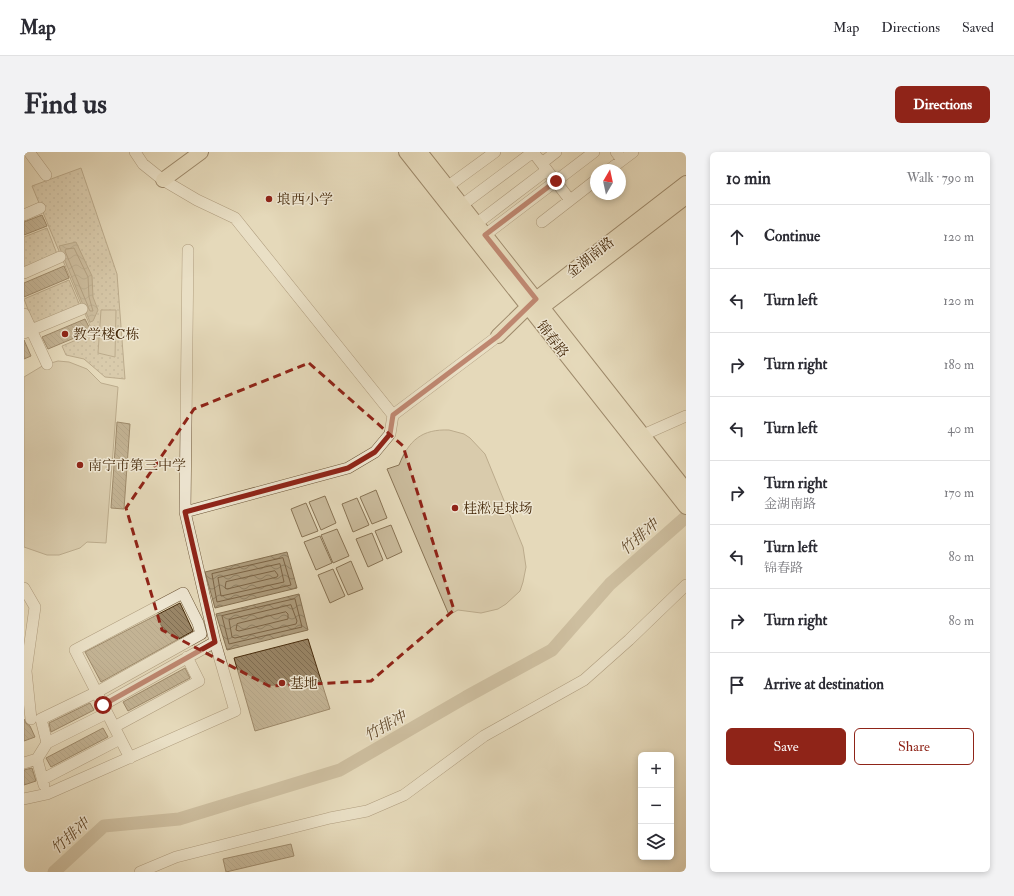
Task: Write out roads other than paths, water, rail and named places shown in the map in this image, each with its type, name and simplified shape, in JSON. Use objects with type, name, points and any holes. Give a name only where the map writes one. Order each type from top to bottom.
[{"type":"main road","points":[[163,180],[201,152]]},
{"type":"main road","name":"锦春路","points":[[406,152],[643,435],[686,507]]},
{"type":"main road","name":"锦春路","points":[[420,152],[485,235],[535,307],[658,462],[686,490]]},
{"type":"main road","name":"金湖南路","points":[[498,336],[686,183]]},
{"type":"main road","name":"金湖南路","points":[[535,307],[686,197]]},
{"type":"street","points":[[30,152],[46,175]]},
{"type":"street","points":[[135,152],[143,164],[163,180],[196,200],[235,218],[393,415],[390,434],[375,452],[348,468],[185,512]]},
{"type":"street","points":[[447,187],[495,152]]},
{"type":"street","points":[[462,205],[533,152],[570,200]]},
{"type":"street","points":[[476,224],[544,166],[556,152]]},
{"type":"street","points":[[485,235],[594,152]]},
{"type":"street","points":[[619,156],[632,152]]},
{"type":"street","points":[[542,222],[590,185]]},
{"type":"street","points":[[24,215],[40,208]]},
{"type":"street","points":[[24,800],[47,794],[235,711],[215,642],[185,512],[188,250]]},
{"type":"street","points":[[24,273],[60,257]]},
{"type":"street","points":[[28,331],[82,309]]},
{"type":"street","points":[[24,314],[28,331],[47,364]]},
{"type":"street","name":"金湖南路","points":[[393,415],[498,336]]},
{"type":"street","points":[[643,435],[686,416]]},
{"type":"street","points":[[140,872],[176,857],[330,818],[367,811],[404,795],[484,736],[584,680],[686,586]]},
{"type":"street","points":[[24,588],[35,607],[25,671],[32,719]]},
{"type":"street","points":[[47,743],[41,719],[96,692],[201,634],[198,623],[183,593],[75,650],[96,692],[130,758]]},
{"type":"street","points":[[24,763],[37,759],[47,743],[105,709],[187,657],[215,642]]},
{"type":"street","points":[[114,726],[199,681],[187,657]]},
{"type":"street","points":[[43,779],[120,739]]},
{"type":"street","points":[[37,759],[47,794]]},
{"type":"water","points":[[76,242],[92,276],[93,297],[98,310],[93,321],[90,322],[59,246]]},
{"type":"water","points":[[287,552],[297,588],[215,608],[205,572]]},
{"type":"water","points":[[299,594],[308,630],[227,650],[216,614]]},
{"type":"waterway","name":"竹排冲","points":[[54,872],[104,826],[179,819],[340,770],[466,697],[552,650],[610,584],[686,517]]},
{"type":"place","name":"埌西小学","points":[[269,199]]},
{"type":"place","name":"教学楼C栋","points":[[65,334]]},
{"type":"place","name":"南宁市第三中学","points":[[80,465]]},
{"type":"place","name":"桂淞足球场","points":[[455,508]]},
{"type":"place","name":"基地","points":[[282,683]]}]
